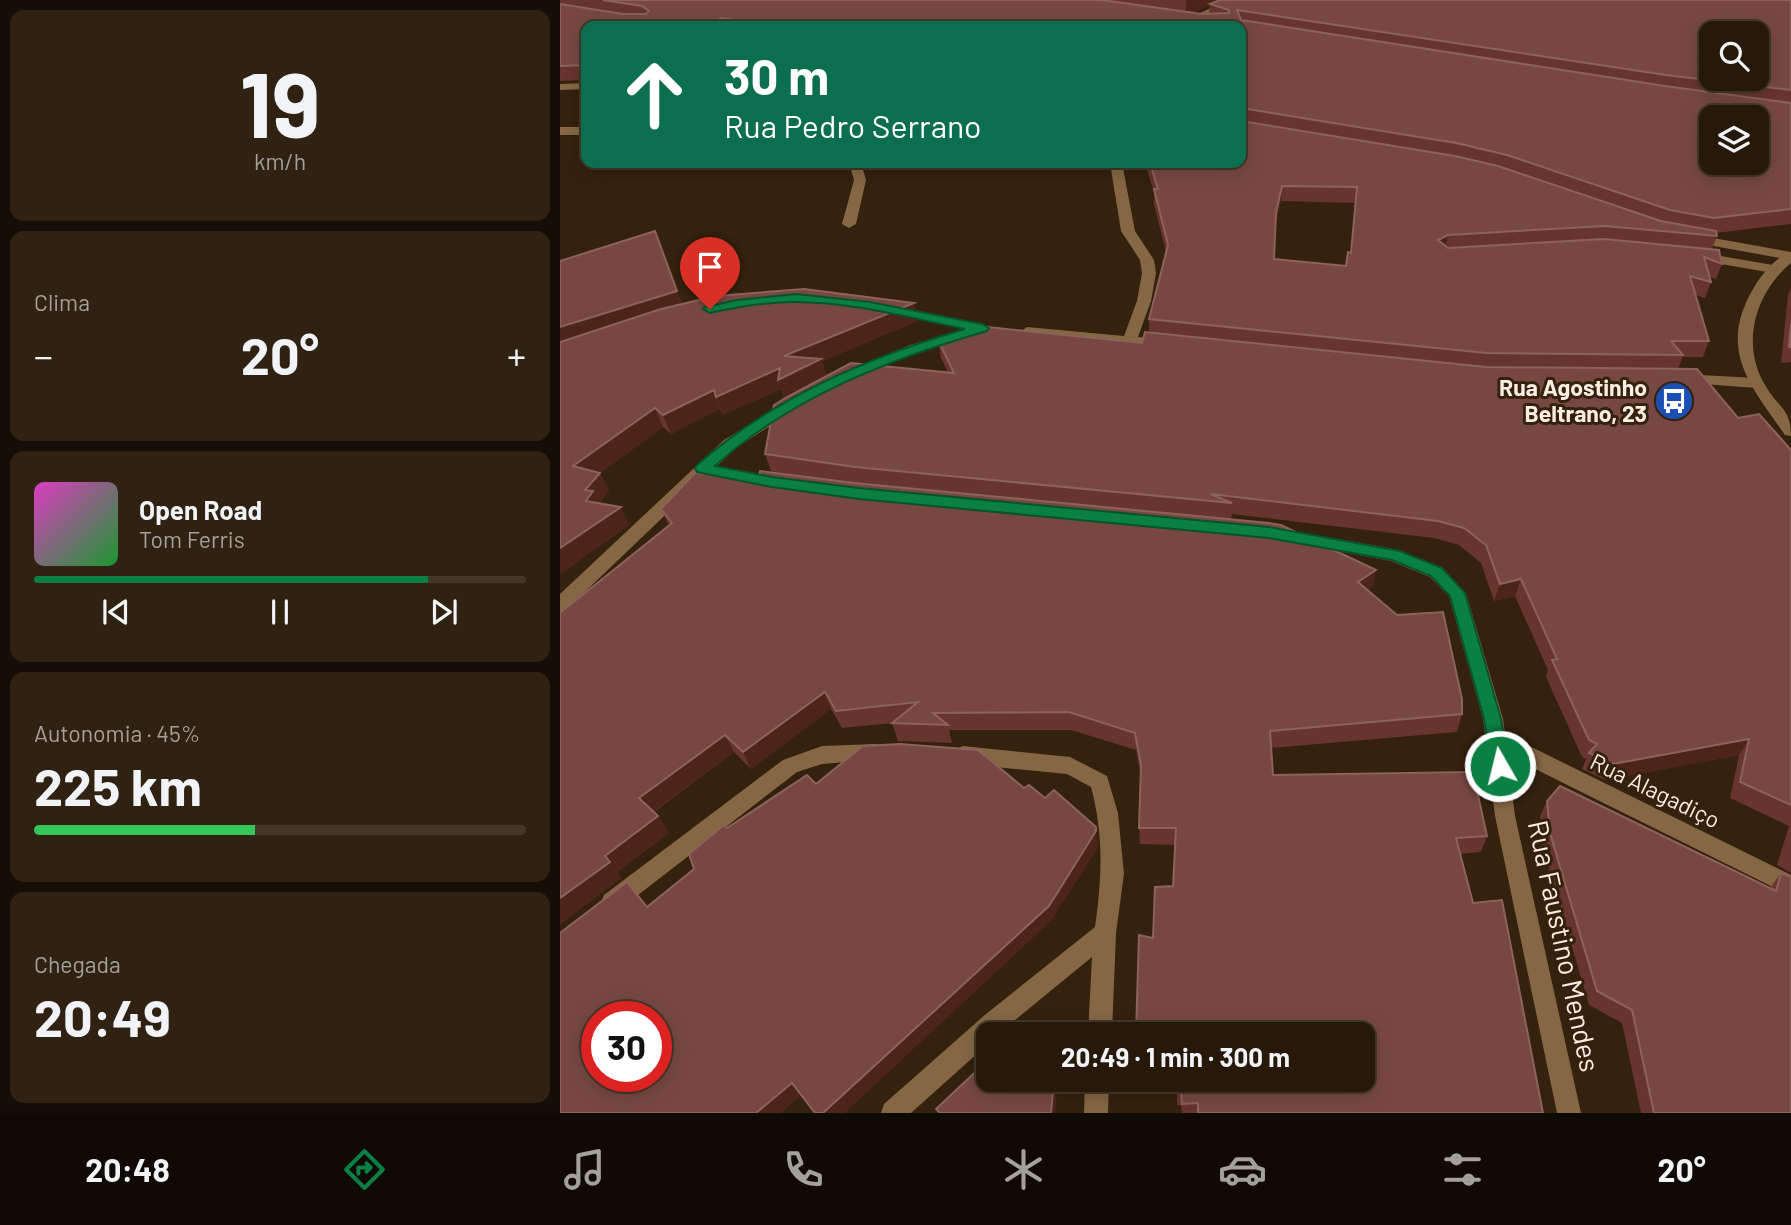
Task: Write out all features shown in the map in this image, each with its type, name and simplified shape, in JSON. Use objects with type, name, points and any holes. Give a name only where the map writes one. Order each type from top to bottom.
[{"type":"street","points":[[1188,21],[1181,20],[1239,0]]},
{"type":"street","points":[[560,87],[581,86]]},
{"type":"street","points":[[560,131],[581,131]]},
{"type":"street","points":[[849,224],[860,180],[856,168]]},
{"type":"street","points":[[1117,168],[1128,231],[1147,261],[1149,273],[1144,301],[1130,340]]},
{"type":"street","points":[[1674,234],[1791,256]]},
{"type":"street","points":[[1684,254],[1773,269]]},
{"type":"street","points":[[1791,256],[1773,269],[1756,294],[1744,332],[1746,356],[1756,383],[1791,430]]},
{"type":"street","points":[[874,306],[996,330],[1184,345]]},
{"type":"street","points":[[832,384],[867,366],[915,348],[996,330]]},
{"type":"street","points":[[1667,379],[1756,383]]},
{"type":"street","points":[[560,605],[730,444],[808,396]]},
{"type":"street","points":[[703,468],[772,482]]},
{"type":"street","name":"Rua Faustino Mendes","points":[[1281,535],[1394,555],[1436,572],[1457,593],[1469,627],[1497,740],[1506,816],[1569,1113]]},
{"type":"street","name":"Rua Alagadiço","points":[[1497,740],[1791,886]]},
{"type":"street","points":[[601,911],[790,766],[822,755],[892,752]]},
{"type":"street","points":[[946,754],[1070,765],[1100,782],[1108,813],[1113,874],[1105,933],[1101,1022]]},
{"type":"street","points":[[893,1113],[994,1022],[1105,933]]},
{"type":"street","points":[[1096,1113],[1097,1092]]},
{"type":"building","points":[[603,0],[1102,0],[1202,14],[1229,13],[1229,10],[1210,4],[1220,0],[1791,0],[1791,90],[1769,87],[1769,21],[1699,21],[1699,79],[1237,10],[1241,20],[1791,103],[1791,209],[1714,218],[1670,210],[1507,155],[1456,143],[1246,109],[1246,21],[743,21],[721,18],[717,21],[581,21],[581,65],[560,66],[560,4],[623,14],[646,14],[649,11],[642,6]]},
{"type":"building","points":[[1246,122],[1455,156],[1498,166],[1661,221],[1716,231],[1717,236],[1604,226],[1448,235],[1438,240],[1448,248],[1604,239],[1719,250],[1722,264],[1704,257],[1711,282],[1690,276],[1709,341],[1671,341],[1683,355],[1486,353],[1149,319],[1168,245],[1154,189],[1158,189],[1152,168],[1246,168]],"holes":[[[1282,186],[1357,187],[1351,253],[1348,252],[1346,266],[1274,259],[1276,213]]]},
{"type":"building","points":[[655,231],[677,291],[560,327],[560,261]]},
{"type":"building","points":[[804,289],[914,303],[784,356],[821,359],[778,380],[780,368],[716,397],[714,390],[663,415],[655,408],[573,466],[600,473],[585,490],[593,491],[586,501],[621,507],[560,548],[560,342],[661,309],[716,296]]},
{"type":"building","points":[[978,326],[1142,343],[1145,332],[1486,367],[1697,369],[1738,418],[1759,414],[1791,450],[1791,805],[1740,782],[1749,739],[1613,764],[1589,753],[1597,744],[1589,740],[1552,660],[1557,659],[1521,579],[1500,584],[1486,545],[1464,528],[1438,521],[1211,494],[1232,503],[855,467],[765,454],[774,405],[787,397],[851,363],[954,373],[938,340]]},
{"type":"building","points":[[760,471],[854,483],[1281,525],[1376,570],[1358,582],[1397,615],[1443,612],[1462,699],[1462,714],[1270,731],[1273,775],[1473,772],[1487,836],[1456,838],[1473,903],[1502,900],[1543,1113],[1198,1113],[1198,1103],[1182,1104],[1181,1092],[1375,1092],[1375,1022],[1136,1022],[1139,935],[1153,938],[1155,887],[1173,886],[1176,828],[1139,828],[1141,765],[1135,733],[1069,712],[933,713],[948,725],[892,723],[918,702],[836,711],[825,692],[743,752],[725,735],[639,798],[658,816],[605,856],[610,862],[560,898],[560,613],[672,523],[661,509],[695,473],[759,476]]},
{"type":"building","points":[[900,744],[978,750],[1024,788],[1029,785],[1045,798],[1054,790],[1096,827],[1096,831],[1049,906],[823,1113],[815,1113],[792,1083],[756,1113],[560,1113],[560,933],[627,882],[647,907],[694,869],[689,854],[724,825],[727,828],[807,775],[816,784],[863,746]]},
{"type":"building","points":[[1560,786],[1776,891],[1781,873],[1791,877],[1791,1113],[1654,1113],[1632,1010],[1597,991],[1550,833],[1547,801]]},
{"type":"building","points":[[976,1071],[976,1092],[1053,1092],[1051,1113],[940,1113],[936,1109]]},
{"type":"place","name":"Rua Agostinho Beltrano, 23","points":[[1674,401]]},
{"type":"route","points":[[710,309],[796,298],[908,312],[982,328],[867,366],[785,408],[730,444],[703,468],[772,482],[859,493],[1269,533],[1394,555],[1436,572],[1457,593],[1469,627],[1493,719],[1500,766]]}]
